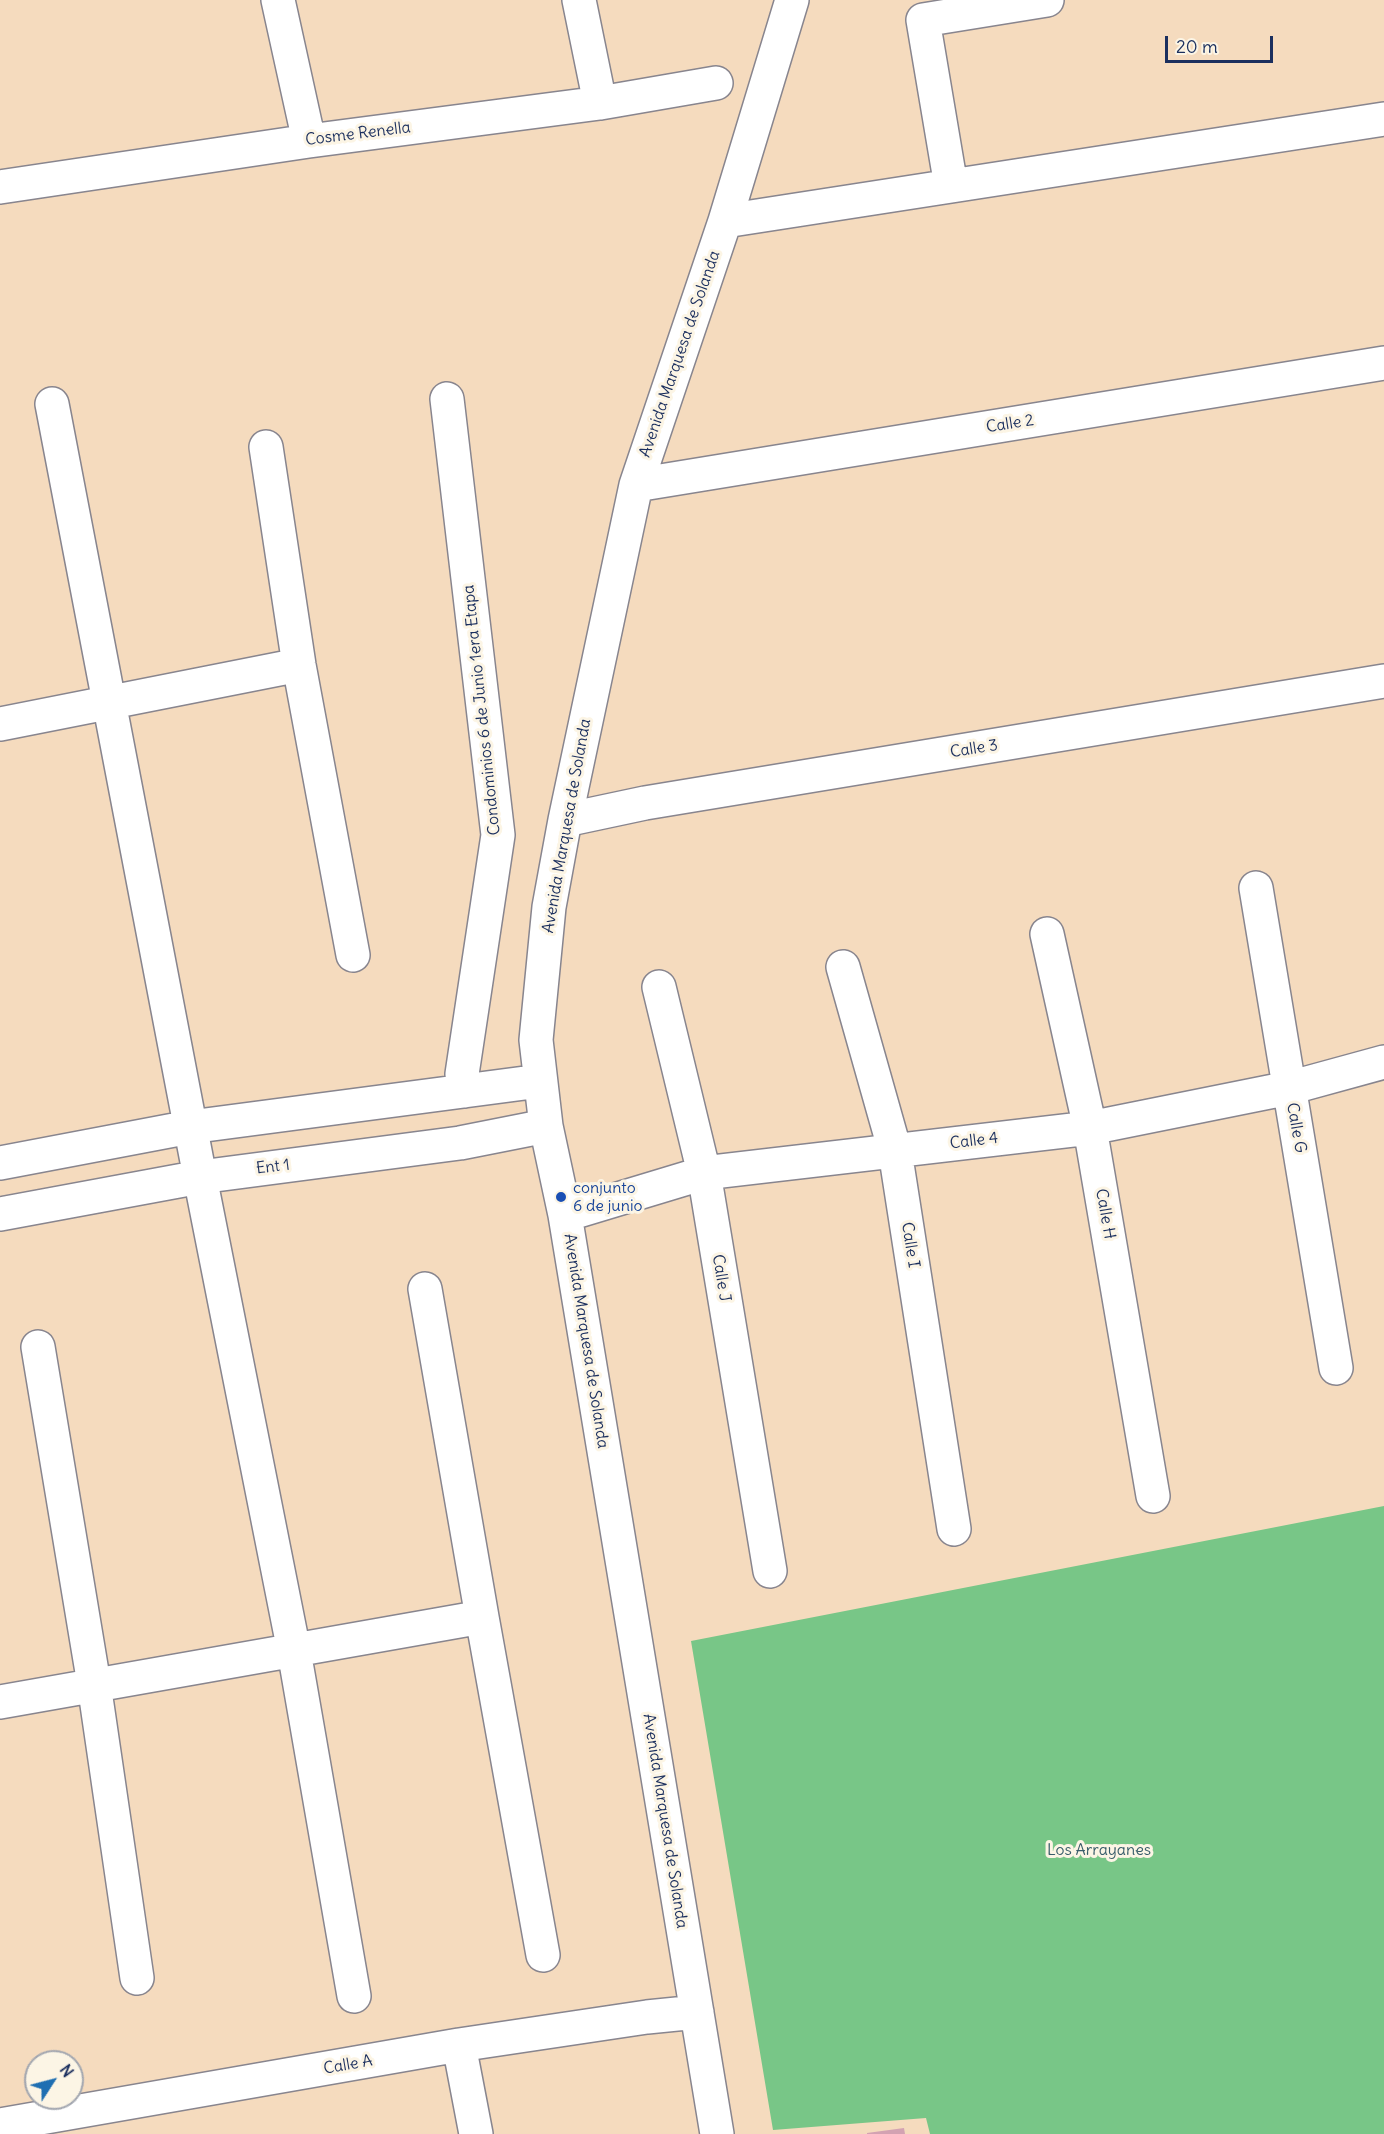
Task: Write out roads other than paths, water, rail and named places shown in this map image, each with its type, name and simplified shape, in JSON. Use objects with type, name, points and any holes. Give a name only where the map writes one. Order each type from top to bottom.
[{"type":"street","points":[[278,0],[309,141]]},
{"type":"street","points":[[579,0],[600,103]]},
{"type":"street","name":"Avenida Marquesa de Solanda","points":[[717,2134],[565,1215],[546,1126],[536,1040],[549,907],[565,820],[636,485],[725,220],[792,0]]},
{"type":"street","points":[[951,186],[923,20],[1047,0]]},
{"type":"street","name":"Cosme Renella","points":[[0,186],[309,141],[600,103],[716,83]]},
{"type":"street","points":[[725,220],[1384,119]]},
{"type":"street","name":"Calle 2","points":[[636,485],[1384,363]]},
{"type":"street","name":"Condominios 6 de Junio 1era Etapa","points":[[447,399],[498,835],[462,1074],[464,1091]]},
{"type":"street","points":[[52,404],[190,1126],[294,1651],[354,1995]]},
{"type":"street","points":[[266,447],[299,665],[352,955]]},
{"type":"street","points":[[0,724],[299,665]]},
{"type":"street","name":"Calle 3","points":[[565,820],[645,803],[1384,681]]},
{"type":"street","name":"Calle G","points":[[1256,888],[1336,1368]]},
{"type":"street","name":"Calle H","points":[[1047,934],[1090,1128],[1153,1496]]},
{"type":"street","name":"Calle I","points":[[843,967],[895,1150],[954,1529]]},
{"type":"street","name":"Calle J","points":[[659,987],[704,1173],[770,1571]]},
{"type":"street","name":"Calle 4","points":[[565,1215],[704,1173],[1090,1128],[1289,1088],[1384,1062]]},
{"type":"street","points":[[0,1163],[190,1126],[540,1081]]},
{"type":"street","name":"Ent 1","points":[[0,1214],[200,1177],[460,1143],[546,1126]]},
{"type":"street","points":[[425,1289],[543,1955]]},
{"type":"street","points":[[38,1347],[94,1684],[137,1978]]},
{"type":"street","points":[[0,1702],[482,1617]]},
{"type":"street","name":"Calle A","points":[[0,2125],[459,2046],[647,2017],[697,2012]]},
{"type":"street","points":[[459,2046],[476,2134]]},
{"type":"place","name":"conjunto 6 de junio","points":[[561,1197]]},
{"type":"park label","name":"Los Arrayanes","points":[[1099,1850]]}]
